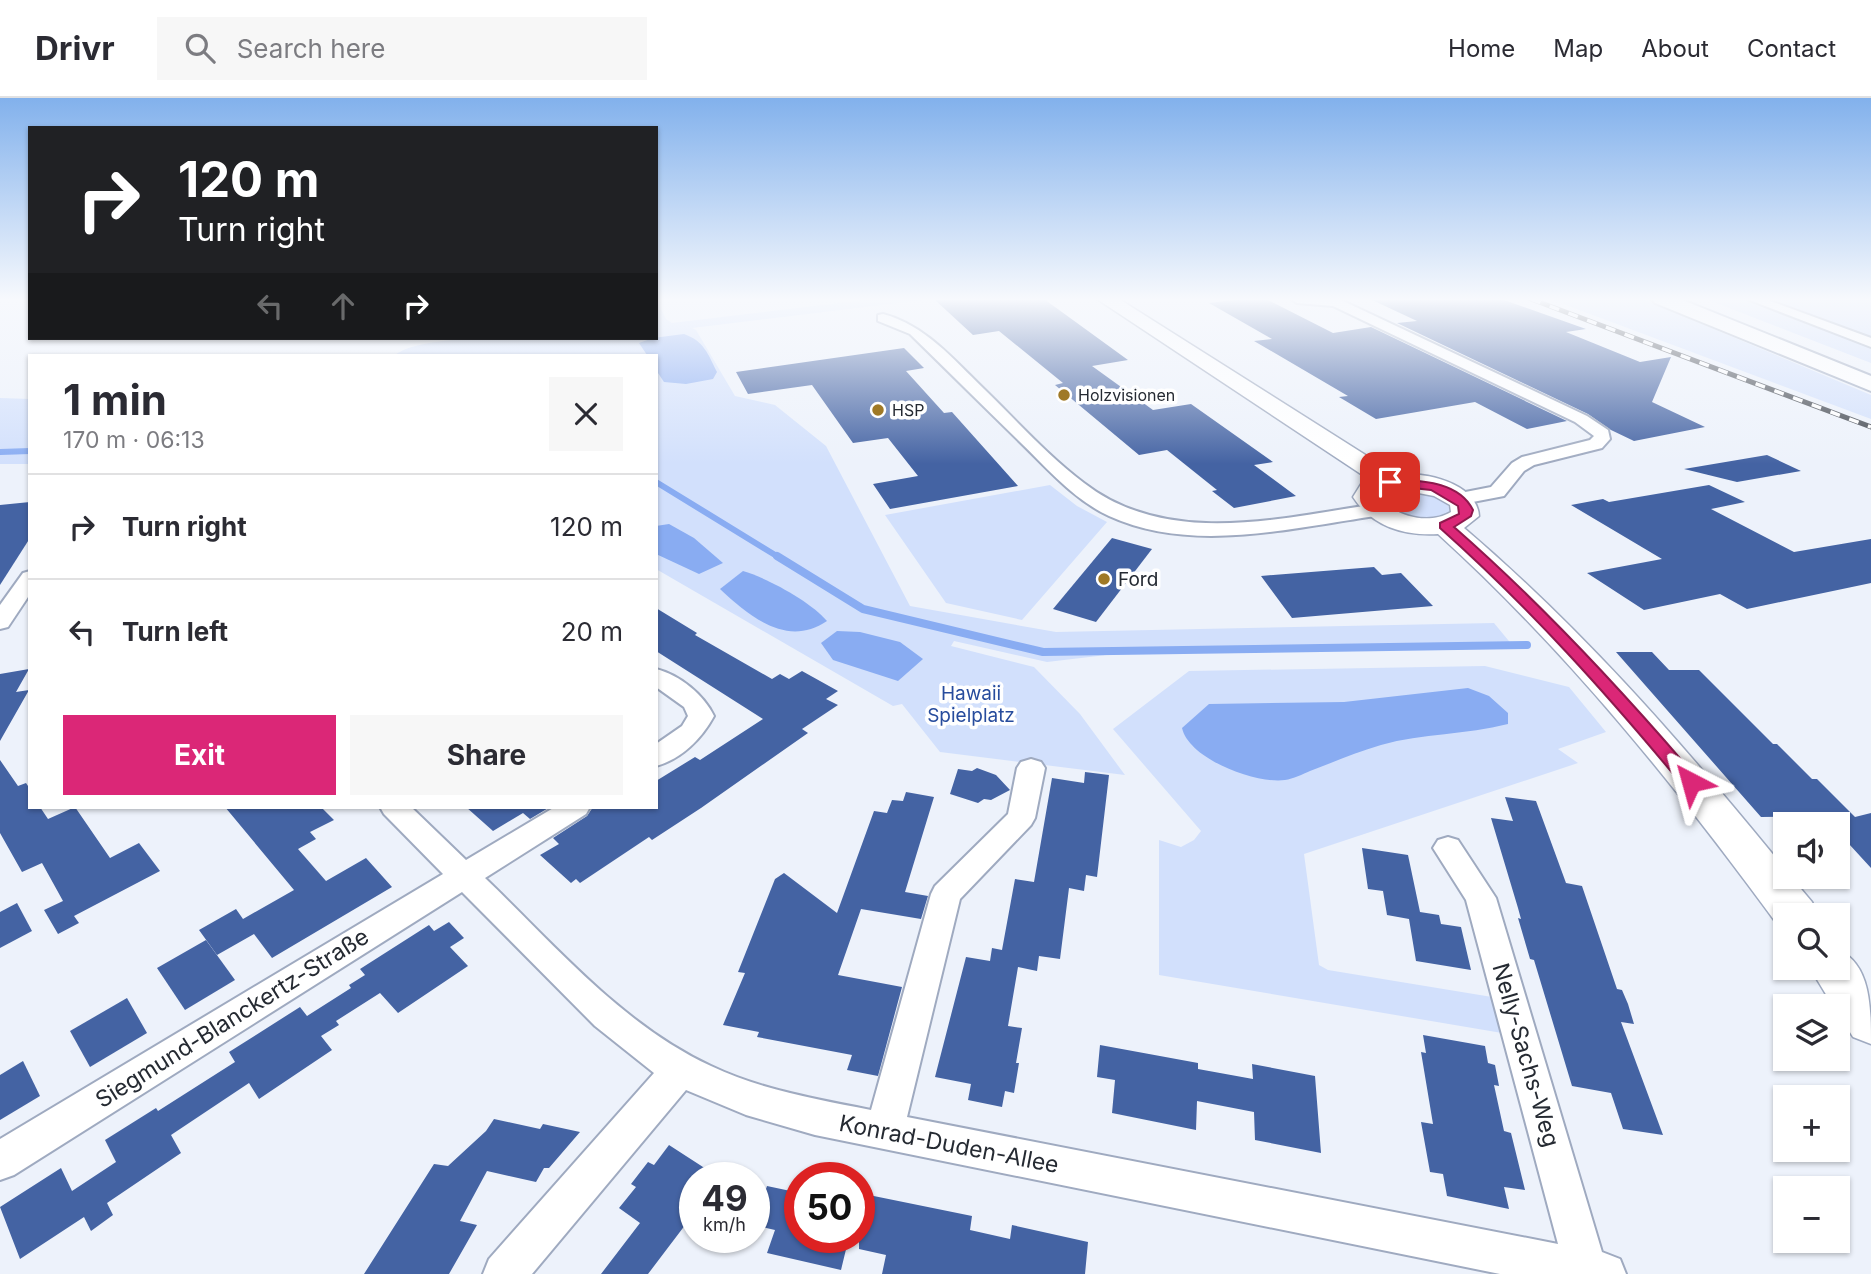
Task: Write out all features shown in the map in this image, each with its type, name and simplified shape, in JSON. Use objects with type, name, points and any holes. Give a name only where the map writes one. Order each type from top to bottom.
[{"type":"highway","points":[[1797,354],[1871,384]]},
{"type":"highway","points":[[1826,354],[1871,372]]},
{"type":"main road","points":[[1193,354],[1390,482]]},
{"type":"main road","points":[[1451,512],[1402,522],[1376,510],[1366,498],[1367,492],[1380,484],[1390,482],[1426,485],[1451,512],[1537,610],[1608,684],[1732,832],[1787,903]]},
{"type":"main road","points":[[1842,980],[1871,1022]]},
{"type":"street","points":[[939,354],[1077,486],[1116,512],[1163,526],[1204,530],[1284,524],[1376,510]]},
{"type":"street","points":[[1444,354],[1581,419],[1602,434],[1602,439],[1596,444],[1528,461],[1518,467],[1497,492],[1451,512]]},
{"type":"street","points":[[10,609],[28,580]]},
{"type":"street","points":[[658,677],[695,703],[701,716],[692,733],[658,756]]},
{"type":"street","points":[[884,1131],[946,894],[1021,818],[1031,768]]},
{"type":"street","name":"Konrad-Duden-Allee","points":[[396,809],[621,1027],[680,1070],[717,1087],[785,1110],[1593,1273]]},
{"type":"street","name":"Siegmund-Blanckertz-Straße","points":[[0,1161],[573,809]]},
{"type":"street","name":"Nelly-Sachs-Weg","points":[[1448,848],[1481,898],[1593,1273]]},
{"type":"street","points":[[504,1274],[680,1070]]},
{"type":"green space","name":"Hawaii Spielplatz","points":[[397,354],[710,354],[735,396],[775,405],[826,446],[910,606],[1056,632],[1494,623],[1513,646],[1166,648],[1047,662],[954,641],[951,646],[1034,667],[1080,714],[1125,775],[940,752],[902,704],[893,706],[658,570],[658,354]]},
{"type":"green space","points":[[1697,354],[1773,354],[1871,395],[1871,419]]},
{"type":"green space","points":[[1847,354],[1871,354],[1871,363]]},
{"type":"green space","points":[[0,398],[28,399],[28,464],[0,464]]},
{"type":"green space","points":[[1050,485],[1077,506],[1107,522],[1022,620],[946,603],[885,515]]},
{"type":"green space","points":[[1404,489],[1423,491],[1447,502],[1450,511],[1443,516],[1427,519],[1401,513],[1387,505],[1385,496]]},
{"type":"green space","points":[[1485,666],[1569,687],[1606,732],[1558,749],[1578,763],[1304,854],[1319,965],[1328,970],[1492,997],[1502,1033],[1159,975],[1159,840],[1181,847],[1194,840],[1201,831],[1113,729],[1189,671]]},
{"type":"water","points":[[646,354],[708,354],[717,372],[713,379],[686,384],[664,382],[658,373],[658,354]]},
{"type":"water","points":[[669,524],[694,538],[723,563],[699,574],[658,555],[658,526]]},
{"type":"water","points":[[743,571],[788,591],[827,621],[812,629],[798,631],[783,630],[756,619],[720,589]]},
{"type":"water","points":[[837,631],[860,632],[900,642],[923,659],[898,681],[833,660],[821,643]]},
{"type":"water","points":[[1468,688],[1489,696],[1508,713],[1508,724],[1381,745],[1285,780],[1257,778],[1225,767],[1197,750],[1182,728],[1209,704],[1344,702]]},
{"type":"building","points":[[863,354],[910,354],[924,368],[906,371],[944,413],[952,412],[1018,486],[890,509],[873,484],[918,476],[888,438],[853,443],[812,385],[748,394],[736,372]]},
{"type":"building","points":[[1027,354],[1120,354],[1128,360],[1092,366],[1153,410],[1191,404],[1273,462],[1254,465],[1296,496],[1234,508],[1212,491],[1217,490],[1167,450],[1139,455],[1055,385],[1063,383]]},
{"type":"building","points":[[1276,354],[1427,354],[1567,421],[1527,429],[1475,402],[1376,419],[1339,397],[1348,396]]},
{"type":"building","points":[[1462,354],[1620,354],[1640,362],[1671,357],[1652,402],[1705,427],[1634,441],[1611,430],[1588,414]]},
{"type":"building","points":[[1767,455],[1801,471],[1737,482],[1684,469]]},
{"type":"building","points":[[1709,485],[1745,502],[1711,509],[1794,552],[1871,539],[1871,583],[1747,609],[1720,594],[1644,610],[1587,573],[1662,559],[1571,505],[1603,499],[1609,502]]},
{"type":"building","points":[[28,502],[28,541],[0,585],[0,505]]},
{"type":"building","name":"Ford","points":[[1112,538],[1152,549],[1096,622],[1053,609]]},
{"type":"building","points":[[1374,567],[1382,575],[1401,573],[1433,606],[1292,618],[1261,576]]},
{"type":"building","points":[[658,609],[697,633],[695,635],[772,679],[780,674],[789,679],[802,671],[838,691],[826,699],[838,705],[802,729],[808,733],[701,808],[652,840],[649,837],[580,883],[576,879],[571,883],[540,855],[559,844],[553,838],[587,816],[592,809],[658,809],[658,780],[695,757],[700,760],[763,719],[658,652]]},
{"type":"building","points":[[1616,652],[1652,652],[1669,670],[1699,670],[1773,744],[1777,744],[1812,779],[1817,779],[1850,812],[1773,812],[1773,817],[1761,817]]},
{"type":"building","points":[[28,669],[16,692],[28,692],[0,741],[0,674]]},
{"type":"building","points":[[0,760],[18,786],[26,783],[28,786],[28,809],[41,809],[48,819],[76,809],[110,858],[139,843],[160,871],[74,916],[79,923],[58,934],[44,910],[63,901],[42,863],[22,872],[0,833]]},
{"type":"building","points":[[977,768],[996,775],[1010,790],[991,800],[984,799],[978,803],[950,794],[958,769],[972,771]]},
{"type":"building","points":[[1085,772],[1109,775],[1097,877],[1086,875],[1084,891],[1069,888],[1060,959],[1039,956],[1037,971],[1018,967],[1008,1026],[1022,1028],[1014,1093],[1005,1091],[1002,1107],[968,1100],[971,1084],[935,1077],[966,957],[990,961],[992,948],[1002,950],[1015,879],[1034,882],[1052,778],[1084,783]]},
{"type":"building","points":[[906,792],[934,797],[905,892],[928,896],[921,919],[861,909],[838,975],[902,987],[878,1076],[847,1070],[852,1055],[757,1037],[759,1032],[723,1025],[745,973],[738,972],[775,879],[784,873],[837,913],[874,811],[887,813],[892,800],[903,801]]},
{"type":"building","points":[[1505,797],[1536,801],[1566,883],[1582,886],[1617,989],[1622,990],[1628,1004],[1634,1024],[1621,1022],[1663,1135],[1623,1129],[1611,1093],[1572,1086],[1534,960],[1530,959],[1491,818],[1513,821]]},
{"type":"building","points":[[227,809],[323,809],[334,820],[310,832],[316,839],[298,849],[326,881],[366,858],[392,887],[272,958],[254,934],[217,955],[199,930],[236,909],[243,919],[294,890]]},
{"type":"building","points":[[468,809],[547,809],[530,819],[523,813],[493,831]]},
{"type":"building","points":[[1850,812],[1855,817],[1871,813],[1871,868],[1850,845]]},
{"type":"building","points":[[1362,848],[1408,855],[1420,912],[1439,915],[1441,924],[1461,927],[1471,970],[1416,961],[1409,919],[1387,915],[1383,891],[1368,889]]},
{"type":"building","points":[[17,903],[32,931],[0,948],[0,912]]},
{"type":"building","points":[[449,922],[464,938],[450,947],[468,966],[398,1013],[380,993],[336,1021],[339,1025],[321,1036],[332,1050],[259,1099],[249,1083],[171,1135],[181,1153],[107,1203],[113,1215],[91,1231],[84,1217],[20,1259],[0,1207],[61,1168],[72,1191],[116,1162],[105,1140],[156,1108],[158,1111],[235,1062],[229,1052],[300,1007],[307,1016],[351,988],[349,985],[365,975],[360,969],[429,925],[434,931]]},
{"type":"building","points":[[206,940],[235,980],[185,1010],[157,968]]},
{"type":"building","points":[[127,998],[147,1033],[90,1067],[70,1031]]},
{"type":"building","points":[[1423,1035],[1485,1046],[1488,1063],[1495,1065],[1499,1086],[1494,1085],[1504,1131],[1511,1133],[1525,1190],[1504,1187],[1509,1209],[1447,1196],[1443,1174],[1430,1172],[1421,1122],[1433,1124],[1421,1052],[1426,1053]]},
{"type":"building","points":[[1100,1045],[1198,1063],[1198,1069],[1253,1079],[1252,1064],[1315,1076],[1321,1153],[1255,1140],[1254,1112],[1197,1101],[1196,1130],[1112,1113],[1115,1080],[1097,1077]]},
{"type":"building","points":[[23,1061],[40,1096],[0,1120],[0,1075]]},
{"type":"building","points":[[494,1119],[540,1129],[543,1124],[580,1132],[549,1168],[544,1168],[536,1182],[487,1171],[460,1221],[477,1225],[449,1274],[364,1274],[434,1164],[448,1166],[486,1131]]},
{"type":"building","points":[[669,1145],[695,1162],[679,1162],[679,1233],[648,1274],[601,1274],[640,1223],[619,1208],[636,1187],[631,1184],[648,1162],[654,1165]]},
{"type":"building","points":[[770,1187],[784,1190],[784,1253],[845,1253],[841,1270],[767,1253],[770,1253],[775,1230],[770,1229]]},
{"type":"building","points":[[875,1196],[972,1216],[970,1230],[1010,1239],[1012,1225],[1088,1242],[1085,1274],[882,1274],[886,1255],[875,1253]]},
{"type":"waterway","points":[[0,452],[28,451]]},
{"type":"waterway","points":[[658,483],[780,558]]},
{"type":"waterway","points":[[777,556],[863,609],[1043,652],[1527,645]]},
{"type":"railway","points":[[1677,354],[1871,427]]},
{"type":"place","name":"Holzvisionen","points":[[1064,395]]},
{"type":"place","name":"HSP","points":[[878,410]]},
{"type":"place","name":"Ford","points":[[1104,579]]},
{"type":"route","points":[[1390,482],[1403,481],[1433,486],[1446,491],[1463,504],[1465,516],[1445,526],[1500,574],[1558,631],[1691,782]]}]
